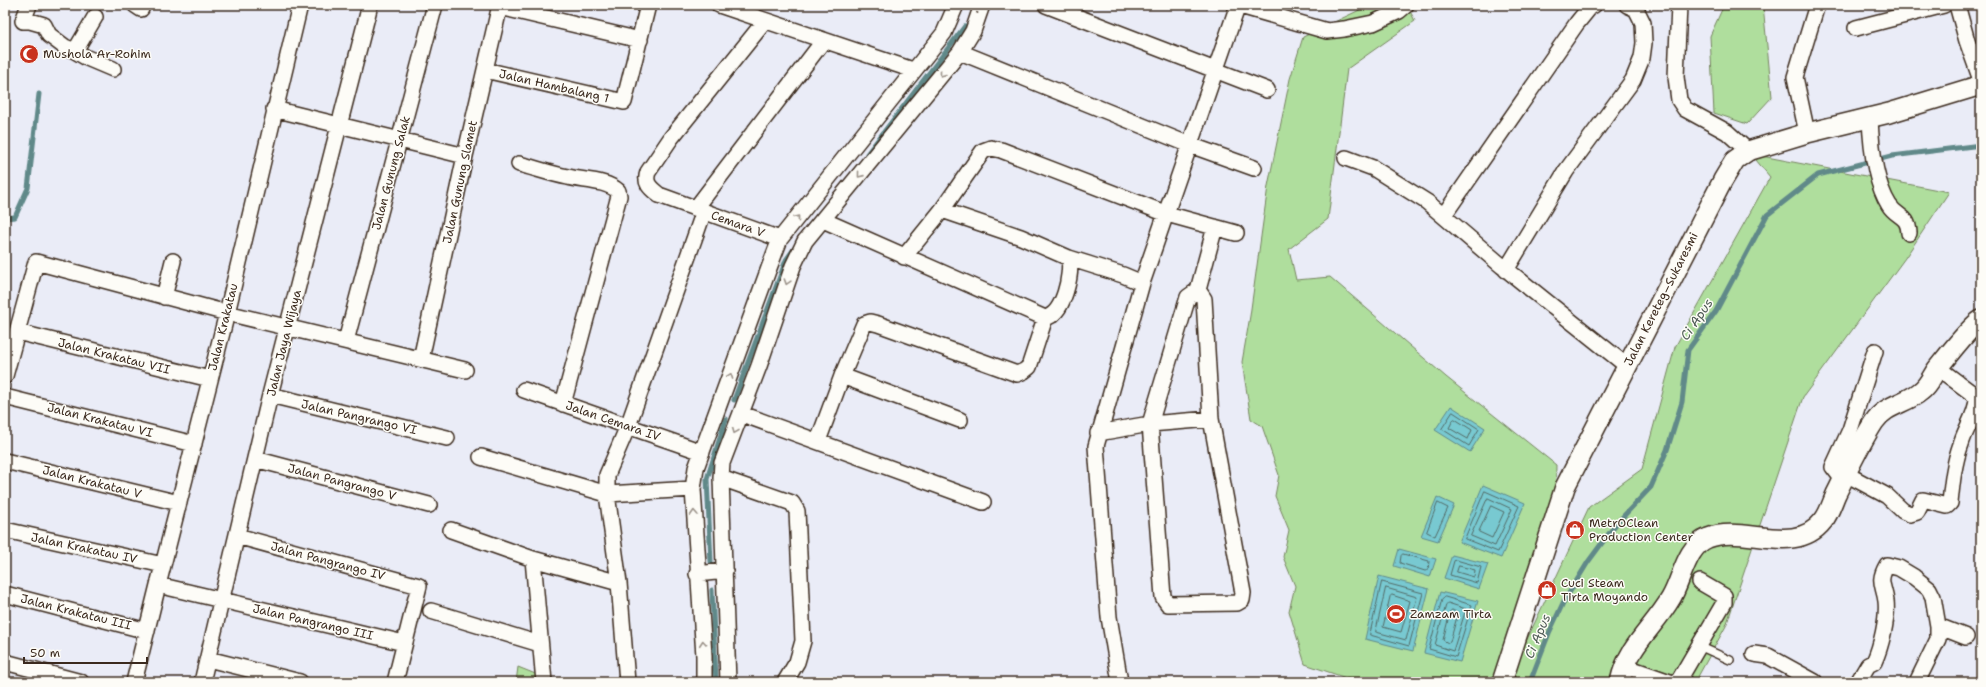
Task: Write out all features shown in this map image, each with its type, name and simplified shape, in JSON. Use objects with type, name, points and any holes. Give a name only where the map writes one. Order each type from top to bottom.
[{"type":"street","points":[[29,5],[23,21],[42,24],[46,27],[49,35],[65,47],[113,69]]},
{"type":"street","name":"Jalan Krakatau","points":[[134,682],[227,313],[274,109],[300,5]]},
{"type":"street","name":"Jalan Jaya Wijaya","points":[[202,682],[270,396],[370,5]]},
{"type":"street","name":"Jalan Gunung Salak","points":[[346,342],[435,5]]},
{"type":"street","points":[[500,6],[640,40],[648,5]]},
{"type":"street","points":[[719,5],[913,70]]},
{"type":"street","points":[[704,682],[704,656],[722,463],[742,414],[793,266],[805,241],[960,52],[973,31],[982,5]]},
{"type":"street","points":[[1046,5],[1216,72],[1267,90]]},
{"type":"street","points":[[1120,682],[1109,617],[1101,530],[1096,446],[1098,433],[1133,279],[1167,214],[1238,5],[1327,31],[1373,23],[1398,11],[1406,5]]},
{"type":"street","points":[[1444,215],[1577,23],[1590,7],[1594,5]]},
{"type":"street","points":[[1506,270],[1566,171],[1633,80],[1642,58],[1644,43],[1643,23],[1636,9],[1627,5]]},
{"type":"street","points":[[1679,5],[1676,77],[1679,100],[1685,109],[1727,132],[1748,151]]},
{"type":"street","points":[[1807,133],[1795,77],[1817,5]]},
{"type":"street","points":[[1856,28],[1944,5]]},
{"type":"street","points":[[1956,5],[1981,80]]},
{"type":"street","name":"Jalan Gunung Slamet","points":[[421,359],[465,156],[500,6]]},
{"type":"street","points":[[728,682],[711,573],[693,489],[696,468],[780,239],[860,140],[913,70],[944,33],[952,6]]},
{"type":"street","points":[[75,51],[95,18]]},
{"type":"street","name":"Cemara V","points":[[765,21],[671,138],[648,172],[647,183],[654,192],[780,239]]},
{"type":"street","name":"Jalan Hambalang 1","points":[[485,70],[624,102],[640,40]]},
{"type":"street","points":[[627,682],[619,583],[607,494],[607,475],[628,426],[700,209],[824,40]]},
{"type":"street","points":[[960,52],[1254,168]]},
{"type":"street","name":"Jalan Kereteg–Sukaresmi","points":[[1502,682],[1565,488],[1723,180],[1735,160],[1748,151],[1807,133],[1870,118],[1981,85]]},
{"type":"street","points":[[274,109],[465,156]]},
{"type":"street","points":[[1870,118],[1872,155],[1883,192],[1889,206],[1907,220],[1909,233]]},
{"type":"street","points":[[904,257],[942,210],[983,151],[991,148],[1001,150],[1167,214],[1236,233]]},
{"type":"street","points":[[1346,158],[1377,171],[1444,215],[1506,270],[1627,366]]},
{"type":"street","points":[[520,164],[567,177],[607,185],[618,191],[619,196],[563,404]]},
{"type":"street","points":[[942,210],[1021,237],[1069,258],[1133,279]]},
{"type":"street","points":[[823,220],[1045,318],[1054,314],[1066,289],[1070,267],[1069,258]]},
{"type":"street","points":[[1198,290],[1204,299],[1211,418],[1243,593],[1242,600],[1237,603],[1177,605],[1168,604],[1163,597],[1150,424],[1188,297],[1198,290],[1215,227]]},
{"type":"street","points":[[164,297],[172,261]]},
{"type":"street","points":[[5,376],[36,262],[227,313],[465,370]]},
{"type":"street","points":[[818,441],[842,376],[864,324],[870,322],[1017,374],[1029,367],[1045,318]]},
{"type":"street","points":[[1670,682],[1622,674],[1636,643],[1671,598],[1687,563],[1700,542],[1709,537],[1724,535],[1788,538],[1812,532],[1824,521],[1875,420],[1891,406],[1912,398],[1922,390],[1938,368],[1981,320]]},
{"type":"street","name":"Jalan Krakatau VII","points":[[17,332],[210,379]]},
{"type":"street","points":[[1875,351],[1850,430],[1833,467],[1845,477],[1887,496],[1910,514],[1917,512],[1923,500],[1947,506],[1950,502],[1955,463],[1961,443],[1974,411],[1977,396],[1938,368]]},
{"type":"street","points":[[842,376],[960,420]]},
{"type":"street","name":"Jalan Cemara IV","points":[[524,390],[702,452]]},
{"type":"street","name":"Jalan Pangrango VI","points":[[270,396],[447,438]]},
{"type":"street","name":"Jalan Krakatau VI","points":[[5,397],[194,444]]},
{"type":"street","points":[[742,414],[983,502]]},
{"type":"street","points":[[1098,433],[1150,424],[1211,418]]},
{"type":"street","points":[[481,457],[607,494],[693,489]]},
{"type":"street","name":"Jalan Pangrango V","points":[[255,459],[429,505]]},
{"type":"street","name":"Jalan Krakatau V","points":[[5,461],[180,503]]},
{"type":"street","points":[[721,478],[792,503],[797,511],[803,641],[797,662],[785,682]]},
{"type":"street","name":"Jalan Krakatau IV","points":[[5,530],[163,565]]},
{"type":"street","points":[[451,530],[533,559],[619,583]]},
{"type":"street","name":"Jalan Pangrango IV","points":[[237,536],[419,586],[404,642]]},
{"type":"street","points":[[533,559],[544,682]]},
{"type":"street","points":[[1858,682],[1868,665],[1874,662],[1883,642],[1886,601],[1881,584],[1883,571],[1887,565],[1899,568],[1929,589],[1933,597],[1938,626],[1938,639],[1935,649],[1917,682]]},
{"type":"street","points":[[1677,682],[1724,603],[1724,596],[1700,582]]},
{"type":"street","points":[[158,585],[222,601]]},
{"type":"street","name":"Jalan Krakatau III","points":[[5,594],[147,631]]},
{"type":"street","name":"Jalan Pangrango III","points":[[222,601],[404,642]]},
{"type":"street","points":[[431,611],[540,644]]},
{"type":"street","points":[[1938,626],[1966,637]]},
{"type":"street","points":[[395,682],[404,642]]},
{"type":"street","points":[[1754,654],[1768,656],[1815,682]]},
{"type":"street","points":[[208,659],[300,682]]},
{"type":"street","points":[[5,662],[81,682]]},
{"type":"lane","points":[[1699,646],[1730,660]]},
{"type":"green space","points":[[1370,5],[1407,5],[1415,21],[1347,69],[1328,219],[1289,249],[1296,280],[1330,277],[1446,377],[1556,465],[1555,516],[1502,682],[1358,682],[1305,664],[1289,611],[1295,586],[1283,557],[1289,530],[1275,496],[1279,475],[1262,426],[1251,419],[1242,362],[1268,186],[1290,79],[1303,37]]},
{"type":"green space","points":[[1724,5],[1763,5],[1772,97],[1747,124],[1714,113],[1710,36]]},
{"type":"green space","points":[[1751,154],[1949,192],[1905,258],[1803,397],[1726,626],[1695,682],[1507,682],[1589,507],[1642,469],[1675,347],[1770,177]]},
{"type":"green space","points":[[518,667],[538,675],[538,682],[516,682]]},
{"type":"water","points":[[1451,406],[1485,428],[1470,452],[1435,430]]},
{"type":"water","points":[[1483,485],[1525,503],[1501,558],[1459,542]]},
{"type":"water","points":[[1437,497],[1454,505],[1438,541],[1421,536]]},
{"type":"water","points":[[1399,549],[1436,559],[1430,577],[1394,566]]},
{"type":"water","points":[[1452,555],[1488,564],[1479,589],[1444,578]]},
{"type":"water","name":"Zamzam Tirta","points":[[1379,576],[1429,589],[1413,651],[1365,639]]},
{"type":"water","points":[[1440,592],[1478,601],[1460,662],[1424,653]]},
{"type":"waterway","points":[[867,154],[965,26]]},
{"type":"waterway","points":[[5,218],[15,217],[28,188],[39,94]]},
{"type":"waterway","name":"Ci Apus","points":[[1530,682],[1549,633],[1563,603],[1588,562],[1616,524],[1651,487],[1667,450],[1682,402],[1688,350],[1716,311],[1767,215],[1818,175],[1892,156],[1981,145]]},
{"type":"waterway","points":[[734,400],[786,260],[794,249]]},
{"type":"waterway","points":[[711,562],[707,479],[726,419]]},
{"type":"waterway","points":[[712,590],[716,682]]},
{"type":"place","name":"Mushola Ar-Rohim","points":[[29,54]]},
{"type":"place","name":"MetrOClean Production Center","points":[[1575,530]]},
{"type":"place","name":"Cuci Steam Tirta Moyando","points":[[1547,590]]},
{"type":"place","name":"Zamzam Tirta","points":[[1396,614]]}]
